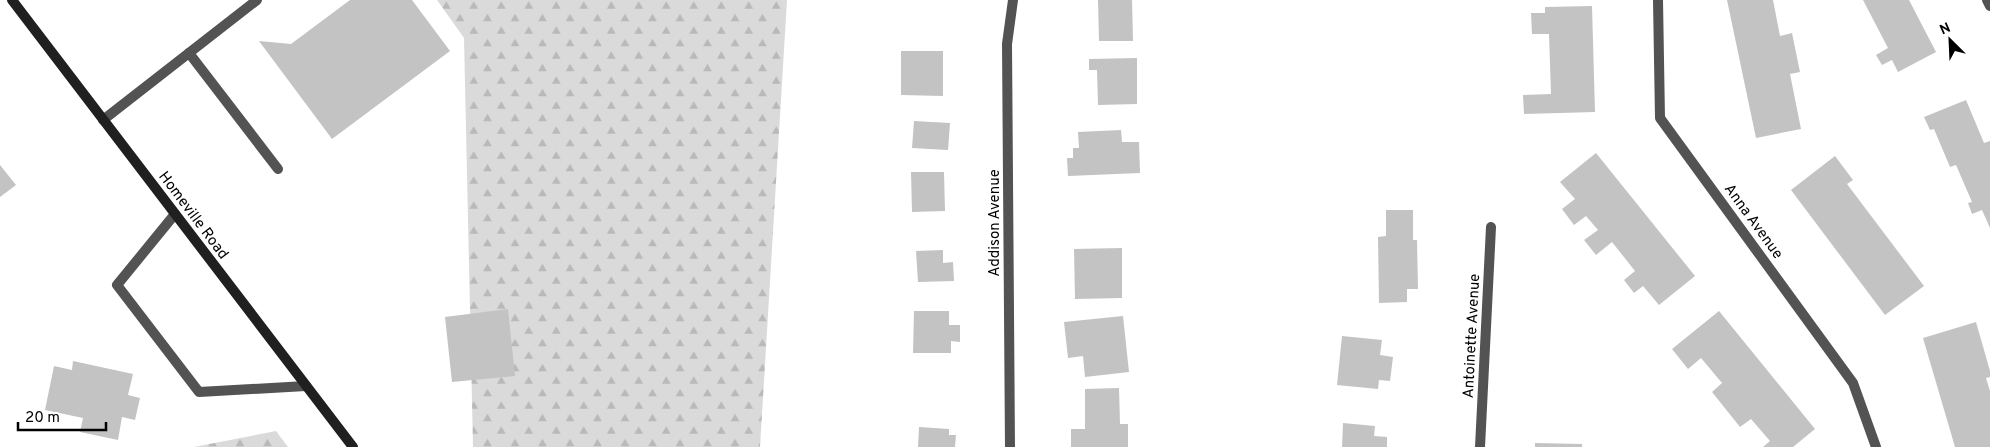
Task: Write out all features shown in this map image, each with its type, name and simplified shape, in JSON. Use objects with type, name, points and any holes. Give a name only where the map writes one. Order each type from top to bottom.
[{"type":"street","name":"Homeville Road","points":[[12,0],[353,447]]},
{"type":"street","points":[[103,120],[257,0]]},
{"type":"street","name":"Addison Avenue","points":[[1010,447],[1007,44],[1013,0]]},
{"type":"street","name":"Anna Avenue","points":[[1658,0],[1660,118],[1853,383],[1876,447]]},
{"type":"street","points":[[1987,0],[1990,6]]},
{"type":"street","points":[[189,53],[278,169]]},
{"type":"street","points":[[175,214],[118,285],[199,392],[306,386]]},
{"type":"street","name":"Antoinette Avenue","points":[[1480,447],[1491,227]]},
{"type":"green space","points":[[437,0],[787,0],[760,447],[473,447],[464,38]]},
{"type":"green space","points":[[276,431],[288,447],[194,447]]},
{"type":"building","points":[[350,0],[412,0],[450,51],[332,139],[259,41],[291,44]]},
{"type":"building","points":[[1098,0],[1132,0],[1133,41],[1099,41]]},
{"type":"building","points":[[1727,0],[1773,0],[1780,36],[1792,33],[1800,72],[1790,74],[1801,129],[1756,138]]},
{"type":"building","points":[[1863,0],[1909,0],[1936,52],[1898,72],[1892,60],[1882,65],[1876,55],[1888,48]]},
{"type":"building","points":[[1592,6],[1595,112],[1524,114],[1523,95],[1551,94],[1549,34],[1532,34],[1531,13],[1545,13],[1545,7]]},
{"type":"building","points":[[901,51],[943,51],[943,96],[901,95]]},
{"type":"building","points":[[1137,58],[1137,104],[1098,105],[1097,70],[1089,70],[1089,59]]},
{"type":"building","points":[[1966,100],[1984,143],[1990,141],[1990,228],[1982,210],[1972,214],[1968,203],[1972,202],[1956,165],[1950,167],[1934,129],[1930,130],[1924,117]]},
{"type":"building","points":[[914,121],[950,123],[948,150],[912,148]]},
{"type":"building","points":[[1121,130],[1122,142],[1139,142],[1140,173],[1068,176],[1067,158],[1073,158],[1073,148],[1079,148],[1078,132]]},
{"type":"building","points":[[1596,153],[1695,276],[1659,305],[1643,286],[1634,293],[1624,280],[1635,271],[1612,242],[1596,255],[1584,240],[1598,230],[1586,216],[1574,225],[1562,209],[1575,199],[1560,182]]},
{"type":"building","points":[[1835,156],[1853,180],[1847,184],[1924,286],[1885,315],[1791,190]]},
{"type":"building","points":[[0,165],[16,185],[0,197]]},
{"type":"building","points":[[911,172],[944,172],[945,211],[912,212]]},
{"type":"building","points":[[1386,210],[1413,210],[1413,240],[1417,240],[1418,289],[1407,289],[1407,302],[1379,303],[1378,237],[1386,236]]},
{"type":"building","points":[[1122,248],[1122,298],[1075,299],[1074,249]]},
{"type":"building","points":[[943,250],[943,263],[953,262],[954,281],[918,282],[916,251]]},
{"type":"building","points":[[508,309],[515,376],[452,382],[445,317]]},
{"type":"building","points":[[914,311],[949,311],[949,325],[960,325],[960,342],[951,341],[951,353],[913,353]]},
{"type":"building","points":[[1719,311],[1815,429],[1793,447],[1763,447],[1770,441],[1751,419],[1740,427],[1712,392],[1722,383],[1701,358],[1688,369],[1672,349]]},
{"type":"building","points":[[1123,316],[1129,372],[1085,377],[1083,356],[1068,358],[1064,322]]},
{"type":"building","points":[[1976,322],[1990,371],[1990,377],[1986,378],[1990,391],[1990,447],[1955,447],[1923,338]]},
{"type":"building","points":[[1342,336],[1382,340],[1380,355],[1393,357],[1390,381],[1379,380],[1378,389],[1337,385]]},
{"type":"building","points":[[73,361],[133,374],[128,395],[140,398],[135,420],[122,417],[118,440],[80,432],[83,418],[45,410],[54,366],[72,370]]},
{"type":"building","points":[[1119,388],[1120,424],[1128,424],[1128,447],[1071,447],[1071,429],[1085,429],[1085,389]]},
{"type":"building","points":[[1343,423],[1375,426],[1374,436],[1387,437],[1387,447],[1342,447]]},
{"type":"building","points":[[919,427],[949,429],[949,435],[956,435],[955,447],[918,447]]},
{"type":"building","points":[[1535,443],[1582,444],[1582,447],[1535,447]]}]
